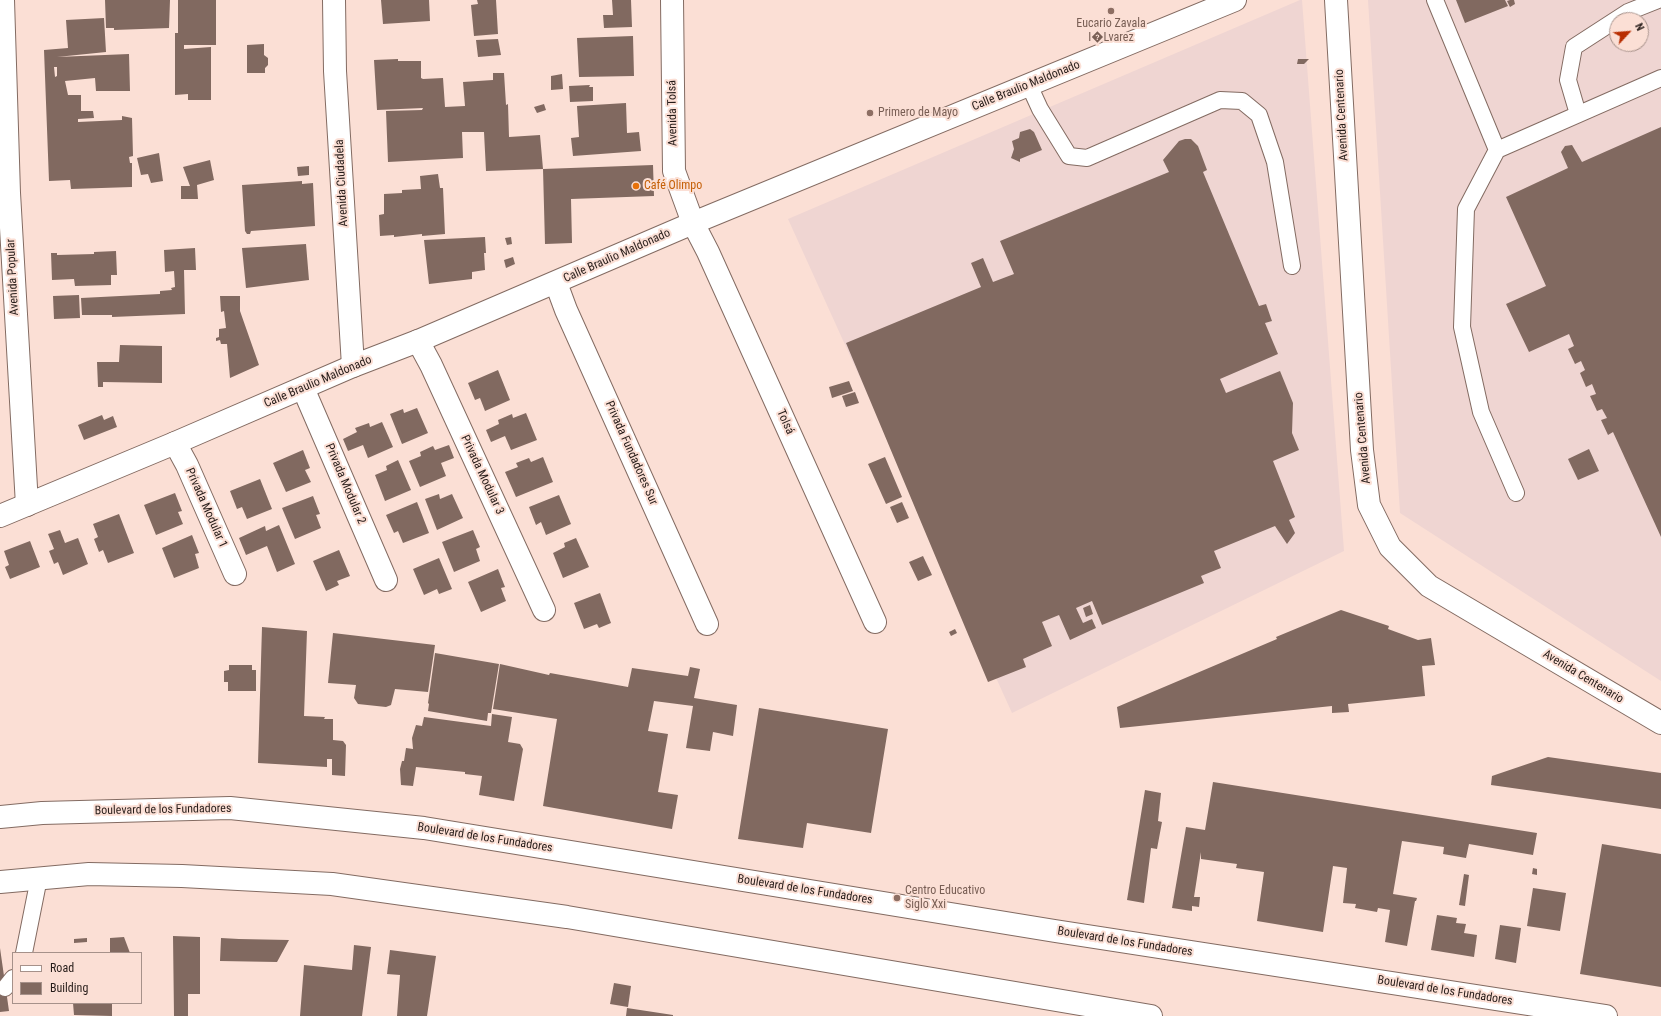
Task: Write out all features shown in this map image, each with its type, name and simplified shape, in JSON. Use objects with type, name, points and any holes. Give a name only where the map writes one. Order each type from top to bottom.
[{"type":"street","name":"Avenida Popular","points":[[3,0],[9,193],[27,505]]},
{"type":"street","name":"Avenida Ciudadela","points":[[334,0],[335,71],[353,366]]},
{"type":"street","name":"Avenida Tolsá","points":[[672,0],[674,171],[693,223]]},
{"type":"street","name":"Calle Braulio Maldonado","points":[[0,516],[175,443],[353,366],[418,341],[556,283],[693,223],[1235,0]]},
{"type":"street","name":"Avenida Centenario","points":[[1336,0],[1362,450],[1369,505],[1390,548],[1429,586],[1661,723]]},
{"type":"street","name":"Tolsá","points":[[693,223],[712,259],[874,622]]},
{"type":"street","name":"Privada Fundadores Sur","points":[[556,283],[566,310],[707,624]]},
{"type":"street","name":"Privada Modular 3","points":[[418,341],[431,365],[544,610]]},
{"type":"street","name":"Privada Modular 2","points":[[303,388],[386,580]]},
{"type":"street","name":"Privada Modular 1","points":[[175,443],[187,465],[235,574]]},
{"type":"street","name":"Boulevard de los Fundadores","points":[[0,817],[42,813],[230,808],[424,828],[1054,931],[1582,1014],[1606,1016]]},
{"type":"street","points":[[0,882],[89,874],[182,876],[332,884],[567,917],[1151,1016]]},
{"type":"lane","points":[[1435,0],[1497,150]]},
{"type":"lane","points":[[1578,114],[1568,80],[1574,47],[1628,12],[1658,0]]},
{"type":"lane","points":[[1516,493],[1481,412],[1462,327],[1466,209],[1497,150],[1661,78]]},
{"type":"lane","points":[[1029,85],[1040,109],[1069,156],[1087,158],[1220,100],[1242,101],[1259,115],[1275,162],[1292,266]]},
{"type":"lane","points":[[24,952],[38,878]]},
{"type":"shaded area","points":[[1302,0],[1344,551],[1012,713],[788,219]]},
{"type":"shaded area","points":[[1368,0],[1661,0],[1661,681],[1400,513]]},
{"type":"building","points":[[105,0],[170,0],[169,28],[114,30],[114,28],[106,28]]},
{"type":"building","points":[[178,0],[216,0],[216,45],[184,45],[184,49],[211,47],[211,100],[188,100],[188,94],[175,95],[175,33],[178,33]]},
{"type":"building","points":[[381,0],[429,0],[430,21],[383,24]]},
{"type":"building","points":[[477,0],[496,0],[498,34],[474,36],[471,5],[478,4]]},
{"type":"building","points":[[612,0],[631,0],[632,27],[604,28],[603,15],[613,15]]},
{"type":"building","points":[[1456,0],[1505,0],[1508,6],[1465,23]]},
{"type":"building","points":[[1514,0],[1515,4],[1510,7],[1507,1]]},
{"type":"building","points":[[104,18],[106,52],[57,57],[129,54],[130,91],[96,91],[95,78],[65,81],[68,95],[81,95],[81,111],[93,111],[94,118],[78,119],[78,122],[122,120],[122,116],[132,118],[133,156],[129,157],[130,163],[132,163],[132,187],[71,189],[70,180],[49,181],[44,50],[68,48],[66,20]],"holes":[[[54,67],[57,67],[57,76],[55,77]]]},
{"type":"building","points":[[633,36],[634,76],[579,77],[577,38]]},
{"type":"building","points":[[498,39],[501,55],[478,57],[476,40]]},
{"type":"building","points":[[264,44],[264,55],[268,58],[268,65],[265,68],[265,73],[247,73],[247,45]]},
{"type":"building","points":[[398,59],[398,61],[421,61],[421,78],[423,79],[443,78],[445,107],[465,106],[463,82],[493,80],[493,73],[504,73],[506,105],[508,104],[509,137],[540,135],[543,169],[486,171],[484,132],[462,132],[463,158],[388,162],[386,111],[422,110],[423,108],[377,110],[374,60]]},
{"type":"building","points":[[1298,59],[1309,59],[1304,64],[1297,64]]},
{"type":"building","points":[[562,74],[563,89],[551,90],[551,76]]},
{"type":"building","points":[[590,85],[589,87],[593,87],[593,101],[570,102],[569,86]]},
{"type":"building","points":[[626,103],[627,133],[639,132],[641,151],[573,156],[571,138],[579,137],[577,106]]},
{"type":"building","points":[[544,104],[546,110],[537,113],[534,107]]},
{"type":"building","points":[[1661,127],[1661,537],[1613,432],[1608,435],[1601,420],[1607,418],[1602,409],[1597,411],[1590,396],[1596,394],[1592,384],[1586,387],[1580,373],[1585,370],[1581,361],[1575,364],[1568,349],[1574,346],[1569,334],[1529,352],[1506,304],[1546,286],[1506,197],[1568,168],[1561,152],[1565,146],[1572,145],[1582,162]]},
{"type":"building","points":[[1030,129],[1034,132],[1042,150],[1020,159],[1020,162],[1011,158],[1014,149],[1012,141],[1019,138],[1020,132]]},
{"type":"building","points":[[1191,139],[1198,146],[1207,170],[1203,172],[1259,306],[1266,304],[1272,321],[1265,323],[1278,354],[1220,379],[1226,393],[1280,371],[1293,403],[1292,433],[1299,450],[1273,461],[1295,517],[1289,520],[1295,533],[1287,544],[1275,526],[1214,551],[1221,568],[1201,576],[1204,583],[1102,625],[1092,601],[1076,608],[1083,623],[1092,619],[1096,628],[1070,640],[1059,615],[1042,622],[1052,646],[1023,659],[1026,667],[988,682],[846,343],[981,287],[971,263],[983,258],[993,282],[1014,274],[1000,241],[1169,172],[1163,160],[1179,141]]},
{"type":"building","points":[[159,153],[163,181],[151,183],[148,174],[141,175],[137,158]]},
{"type":"building","points":[[210,160],[214,180],[197,185],[198,199],[181,199],[181,186],[190,186],[183,167]]},
{"type":"building","points":[[653,165],[654,196],[571,199],[572,243],[545,244],[543,169]]},
{"type":"building","points":[[309,166],[309,175],[298,176],[297,167]]},
{"type":"building","points":[[438,174],[440,188],[443,188],[445,234],[422,236],[422,234],[394,237],[394,235],[380,236],[379,215],[384,214],[384,194],[402,193],[402,190],[421,189],[420,176]]},
{"type":"building","points":[[302,181],[302,184],[313,183],[315,226],[251,231],[250,234],[247,234],[245,231],[242,185]]},
{"type":"building","points":[[485,237],[485,270],[472,272],[472,279],[429,284],[424,240]]},
{"type":"building","points":[[511,237],[512,244],[507,245],[505,238]]},
{"type":"building","points":[[306,244],[309,280],[246,288],[242,248]]},
{"type":"building","points":[[195,248],[196,270],[184,270],[185,314],[112,317],[112,315],[82,315],[81,298],[160,294],[160,291],[172,290],[171,288],[175,287],[174,271],[165,272],[164,250]]},
{"type":"building","points":[[116,251],[117,275],[111,275],[111,285],[75,286],[74,279],[52,280],[51,253],[57,253],[57,255],[94,254],[94,252]]},
{"type":"building","points":[[513,257],[515,264],[506,268],[504,260]]},
{"type":"building","points":[[79,295],[80,318],[54,319],[53,296]]},
{"type":"building","points":[[220,296],[240,296],[240,311],[259,365],[230,378],[227,344],[221,344],[220,340],[216,341],[216,338],[219,337],[219,329],[226,328],[224,311],[221,312]]},
{"type":"building","points":[[120,345],[162,346],[162,383],[103,382],[103,387],[98,387],[97,362],[119,362]]},
{"type":"building","points":[[498,370],[510,400],[485,411],[480,398],[475,400],[468,383]]},
{"type":"building","points":[[849,381],[853,391],[832,398],[829,387]]},
{"type":"building","points":[[855,392],[859,403],[846,407],[842,396]]},
{"type":"building","points":[[417,408],[428,433],[402,444],[390,414],[403,409],[404,413]]},
{"type":"building","points":[[526,413],[537,440],[511,450],[505,436],[491,442],[486,430],[499,424],[498,420],[512,414],[513,418]]},
{"type":"building","points":[[102,415],[104,420],[113,416],[117,427],[84,440],[78,425]]},
{"type":"building","points":[[382,422],[393,447],[368,458],[363,445],[348,451],[343,439],[357,432],[355,428],[369,423],[370,427]]},
{"type":"building","points":[[449,445],[454,458],[441,463],[446,476],[420,487],[409,461],[421,456],[420,452],[433,446],[435,450]]},
{"type":"building","points":[[1589,449],[1599,471],[1578,480],[1568,459]]},
{"type":"building","points":[[303,450],[310,468],[305,470],[311,482],[286,492],[273,463]]},
{"type":"building","points":[[543,457],[553,482],[516,497],[505,472],[518,467],[516,463],[529,458],[531,462]]},
{"type":"building","points":[[885,457],[902,497],[886,504],[868,464]]},
{"type":"building","points":[[398,460],[411,490],[385,501],[375,475],[387,470],[386,466]]},
{"type":"building","points":[[260,479],[272,509],[247,519],[242,507],[237,509],[230,491]]},
{"type":"building","points":[[175,493],[182,511],[178,512],[183,524],[156,535],[144,505]]},
{"type":"building","points":[[439,494],[440,499],[452,494],[463,518],[437,530],[425,499]]},
{"type":"building","points":[[559,495],[571,524],[546,535],[541,522],[536,525],[529,507]]},
{"type":"building","points":[[313,496],[320,514],[316,515],[321,528],[295,539],[282,508]]},
{"type":"building","points":[[417,502],[429,533],[403,543],[398,531],[394,533],[386,515]]},
{"type":"building","points":[[902,502],[909,518],[897,523],[890,507]]},
{"type":"building","points":[[119,514],[134,553],[108,563],[103,550],[99,552],[94,539],[98,537],[93,524]]},
{"type":"building","points":[[279,525],[295,564],[277,572],[267,546],[246,555],[239,538],[265,526],[266,531]]},
{"type":"building","points":[[60,530],[65,543],[78,538],[88,564],[63,575],[58,562],[54,564],[49,551],[54,549],[48,534]]},
{"type":"building","points":[[473,530],[480,547],[476,549],[480,561],[454,572],[442,542]]},
{"type":"building","points":[[192,535],[199,553],[195,554],[199,568],[174,578],[162,548]]},
{"type":"building","points":[[576,538],[589,567],[563,578],[553,553],[565,547],[564,543]]},
{"type":"building","points":[[30,541],[40,567],[10,579],[5,567],[9,565],[4,551]]},
{"type":"building","points":[[339,550],[350,576],[337,581],[339,585],[326,591],[313,561]]},
{"type":"building","points":[[923,556],[932,575],[918,581],[909,562]]},
{"type":"building","points":[[439,558],[452,589],[439,594],[437,589],[424,595],[413,569]]},
{"type":"building","points":[[498,569],[505,587],[501,588],[506,601],[481,612],[468,582]]},
{"type":"building","points":[[600,593],[611,623],[599,628],[597,624],[584,629],[574,603]]},
{"type":"building","points":[[1090,605],[1093,614],[1086,617],[1083,608]]},
{"type":"building","points":[[1341,610],[1389,626],[1388,629],[1418,640],[1431,638],[1435,665],[1422,666],[1425,696],[1348,704],[1349,712],[1332,713],[1332,706],[1120,728],[1117,707]]},
{"type":"building","points":[[262,627],[307,631],[304,716],[333,719],[333,740],[343,741],[346,745],[345,776],[332,775],[332,759],[327,759],[327,767],[258,763]]},
{"type":"building","points":[[955,629],[957,633],[951,636],[949,632]]},
{"type":"building","points":[[333,633],[435,645],[428,692],[395,689],[391,705],[386,707],[358,704],[354,698],[356,685],[328,683]]},
{"type":"building","points":[[435,653],[499,664],[491,713],[488,713],[487,721],[428,711]]},
{"type":"building","points":[[500,664],[549,675],[550,673],[628,687],[632,668],[688,676],[690,667],[700,669],[694,698],[737,705],[733,736],[713,732],[710,751],[686,748],[693,706],[654,701],[648,731],[668,734],[658,792],[678,795],[672,829],[543,806],[557,719],[493,709]]},
{"type":"building","points":[[229,665],[252,665],[252,670],[256,670],[256,691],[228,691],[228,682],[224,682],[224,671],[229,670]]},
{"type":"building","points":[[759,708],[888,729],[871,833],[807,823],[803,848],[738,839]]},
{"type":"building","points":[[492,714],[512,717],[508,742],[520,744],[523,749],[514,801],[479,795],[482,776],[465,774],[465,772],[416,767],[413,786],[401,785],[400,769],[402,761],[404,761],[406,748],[413,749],[412,738],[416,725],[422,726],[424,717],[491,726]]},
{"type":"building","points":[[1548,757],[1661,773],[1661,809],[1491,785],[1492,776]]},
{"type":"building","points":[[1213,782],[1537,833],[1533,855],[1469,844],[1466,858],[1443,854],[1444,847],[1402,841],[1393,894],[1417,898],[1415,901],[1407,946],[1385,942],[1390,910],[1378,908],[1377,912],[1355,908],[1356,904],[1343,903],[1347,868],[1333,866],[1323,932],[1257,921],[1264,872],[1236,868],[1237,864],[1201,859],[1201,852],[1194,897],[1200,897],[1199,907],[1192,906],[1192,911],[1172,908],[1186,827],[1205,830]]},
{"type":"building","points":[[1145,790],[1161,793],[1158,821],[1162,822],[1157,849],[1151,848],[1144,903],[1127,900]]},
{"type":"building","points":[[1602,844],[1661,854],[1661,987],[1580,974]]},
{"type":"building","points":[[1533,868],[1537,869],[1537,875],[1532,874]]},
{"type":"building","points":[[1464,874],[1469,875],[1465,906],[1459,905]]},
{"type":"building","points":[[1533,888],[1566,893],[1560,931],[1527,926]]},
{"type":"building","points":[[1437,915],[1457,918],[1456,923],[1466,924],[1464,933],[1477,935],[1474,957],[1431,950]]},
{"type":"building","points":[[1500,925],[1521,928],[1516,963],[1495,959]]},
{"type":"building","points":[[173,936],[200,937],[200,994],[188,994],[188,1016],[174,1016]]},
{"type":"building","points":[[124,937],[130,952],[110,952],[110,938]]},
{"type":"building","points":[[87,938],[87,942],[74,943],[74,939]]},
{"type":"building","points":[[221,938],[289,940],[277,962],[220,961]]},
{"type":"building","points":[[354,945],[371,947],[362,1016],[300,1016],[304,965],[352,970]]},
{"type":"building","points":[[0,948],[9,1011],[0,1012]]},
{"type":"building","points":[[390,950],[436,956],[427,1016],[397,1016],[400,975],[387,974]]},
{"type":"building","points":[[614,983],[631,986],[628,1007],[610,1004]]},
{"type":"building","points":[[73,1004],[112,1004],[112,1016],[74,1015]]},
{"type":"building","points":[[627,1008],[673,1015],[673,1016],[626,1016]]},
{"type":"place","name":"Eucario Zavala I�Lvarez","points":[[1111,11]]},
{"type":"place","name":"Primero de Mayo","points":[[870,113]]},
{"type":"place","name":"Café Olimpo","points":[[636,186]]},
{"type":"place","name":"Centro Educativo Siglo Xxi","points":[[897,898]]}]
